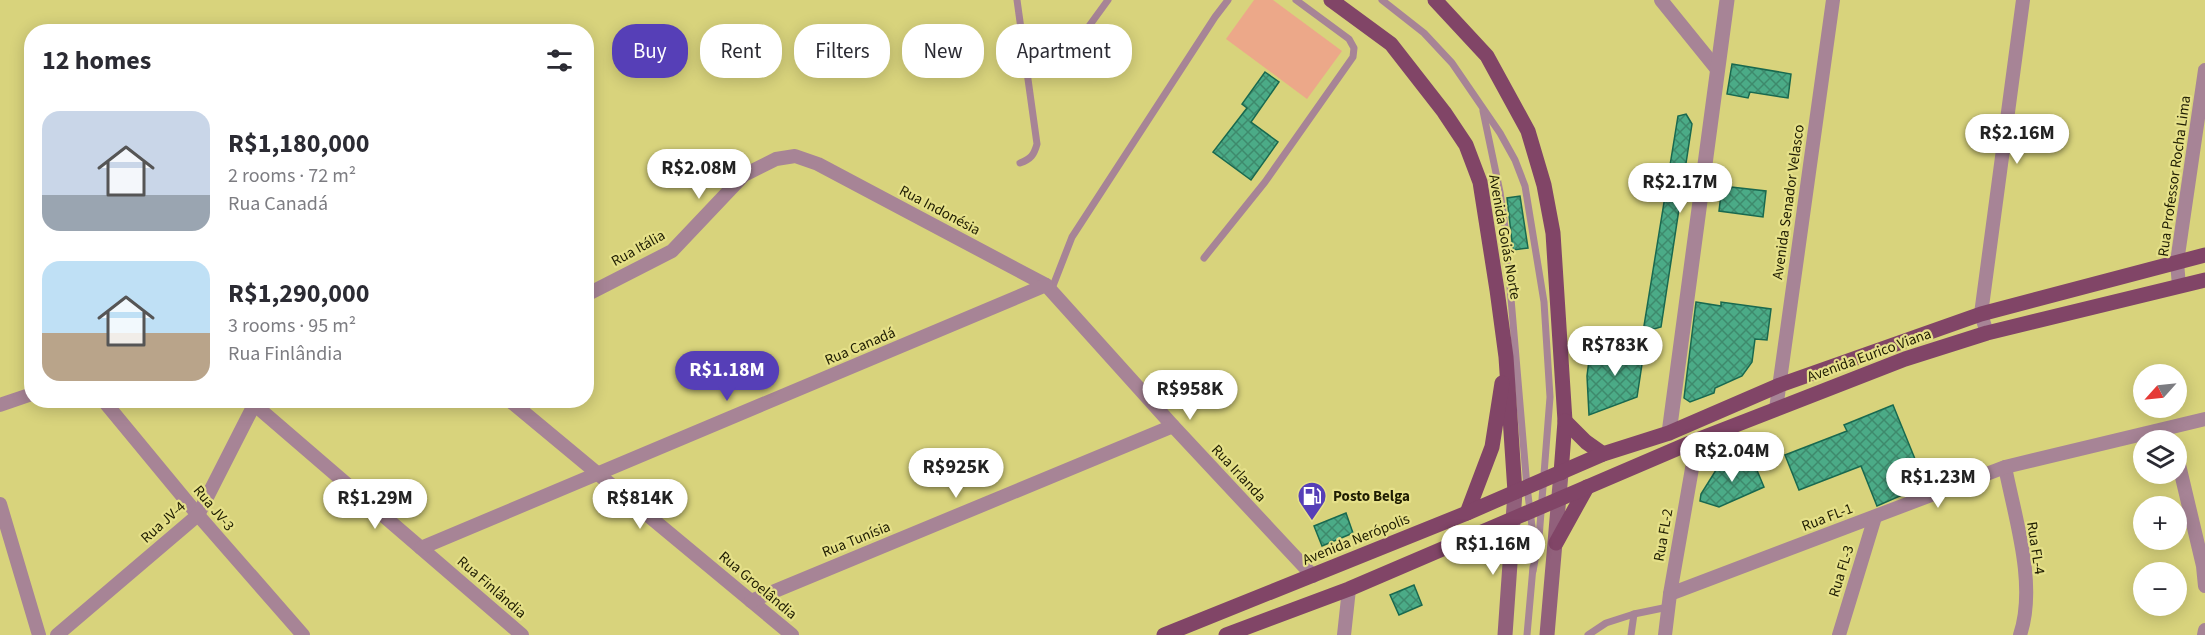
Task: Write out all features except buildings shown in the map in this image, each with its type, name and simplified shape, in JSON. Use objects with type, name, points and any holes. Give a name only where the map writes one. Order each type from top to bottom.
[{"type":"main road","name":"Avenida Goiás Norte","points":[[1331,0],[1391,44],[1444,112],[1466,145],[1480,182],[1506,357]]},
{"type":"main road","points":[[1440,2],[1487,56],[1528,131],[1544,185],[1553,233],[1565,421],[1547,635]]},
{"type":"main road","name":"Avenida Eurico Viana","points":[[1561,474],[1603,454],[1669,433],[1780,385],[1981,314],[2205,255]]},
{"type":"main road","name":"Avenida Eurico Viana","points":[[1558,500],[1697,440],[1905,359],[1987,333],[2205,280]]},
{"type":"main road","points":[[1505,635],[1514,519],[1521,489],[1506,357]]},
{"type":"main road","points":[[1467,513],[1492,447],[1506,357]]},
{"type":"main road","points":[[1565,421],[1603,454]]},
{"type":"main road","name":"Avenida Nerópolis","points":[[1165,635],[1561,474]]},
{"type":"main road","points":[[1556,543],[1587,486]]},
{"type":"main road","points":[[1226,635],[1349,589],[1558,500]]},
{"type":"street","points":[[1661,0],[1716,69]]},
{"type":"street","points":[[1669,433],[1726,0]]},
{"type":"street","name":"Avenida Senador Velasco","points":[[1776,409],[1833,0]]},
{"type":"street","points":[[1987,333],[1981,314],[2023,0]]},
{"type":"street","name":"Rua Professor Rocha Lima","points":[[2179,286],[2178,262],[2205,70]]},
{"type":"street","name":"Rua Itália","points":[[594,291],[672,251],[744,175],[776,159],[795,156],[818,164]]},
{"type":"street","name":"Rua Indonésia","points":[[818,164],[1048,288]]},
{"type":"street","name":"Rua Irlanda","points":[[1048,288],[1313,576]]},
{"type":"street","name":"Rua Canadá","points":[[421,548],[1048,288]]},
{"type":"street","points":[[0,405],[24,397]]},
{"type":"street","name":"Rua JV-3","points":[[110,408],[198,515],[303,635]]},
{"type":"street","name":"Rua JV-4","points":[[57,635],[198,515],[249,408]]},
{"type":"street","name":"Rua Finlândia","points":[[257,408],[522,635]]},
{"type":"street","name":"Rua Groelândia","points":[[519,408],[792,635]]},
{"type":"street","name":"Rua FL-1","points":[[2182,430],[2205,419]]},
{"type":"street","name":"Rua Tunísia","points":[[751,601],[1173,426]]},
{"type":"street","name":"Rua FL-2","points":[[1665,635],[1697,440]]},
{"type":"street","name":"Rua FL-1","points":[[1669,600],[2005,467],[2133,442]]},
{"type":"street","name":"Rua FL-4","points":[[2005,467],[2026,574],[2025,619],[2020,635]]},
{"type":"street","points":[[2184,484],[2203,566],[2205,586]]},
{"type":"street","points":[[0,504],[39,635]]},
{"type":"street","name":"Rua FL-3","points":[[1839,635],[1875,517]]},
{"type":"street","points":[[1344,635],[1349,589]]},
{"type":"street","points":[[2204,635],[2205,630]]},
{"type":"lane","points":[[1017,0],[1037,144],[1035,153],[1030,159],[1020,163]]},
{"type":"lane","points":[[1091,24],[1108,0]]},
{"type":"lane","points":[[1048,288],[1072,237],[1228,0]]},
{"type":"lane","points":[[1204,258],[1264,182],[1353,57],[1354,48],[1348,39],[1296,0]]},
{"type":"lane","points":[[1382,0],[1424,33],[1452,63],[1515,160],[1525,186],[1544,302],[1550,397],[1544,480],[1536,510],[1533,534],[1533,571]]},
{"type":"lane","points":[[1482,106],[1505,228],[1521,489],[1536,510],[1539,538],[1533,571],[1527,635]]},
{"type":"lane","points":[[1588,635],[1606,623],[1669,600]]},
{"type":"lane","points":[[1631,635],[1634,614]]},
{"type":"shaded area","points":[[1254,0],[1273,0],[1342,51],[1307,99],[1226,39]]},
{"type":"place","name":"Posto Belga","points":[[1312,522]]}]
